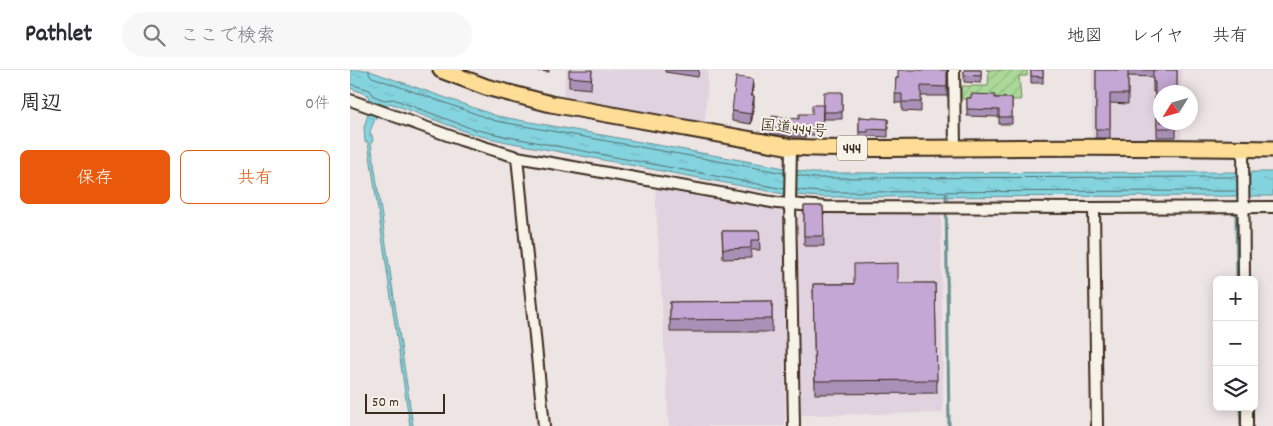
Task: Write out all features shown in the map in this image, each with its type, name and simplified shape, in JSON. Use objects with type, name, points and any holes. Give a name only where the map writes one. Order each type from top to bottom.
[{"type":"highway","name":"国道444号","points":[[441,70],[486,87],[551,104],[791,147],[1273,148]]},
{"type":"street","points":[[954,70],[955,148]]},
{"type":"street","points":[[350,100],[460,140],[517,157],[826,208],[1094,208],[1243,204],[1273,207]]},
{"type":"street","points":[[791,147],[790,201],[794,426]]},
{"type":"street","points":[[1243,148],[1244,276]]},
{"type":"street","points":[[517,157],[544,426]]},
{"type":"street","points":[[1094,208],[1097,426]]},
{"type":"street","points":[[1247,411],[1247,426]]},
{"type":"shaded area","points":[[566,70],[708,70],[705,123],[563,96]]},
{"type":"shaded area","points":[[1092,70],[1182,70],[1181,85],[1153,85],[1153,130],[1181,130],[1181,140],[1092,140]]},
{"type":"shaded area","points":[[655,185],[774,205],[784,215],[785,426],[669,426]]},
{"type":"shaded area","points":[[804,210],[941,214],[943,413],[801,415],[797,219]]},
{"type":"green space","points":[[989,70],[1027,70],[1027,76],[1019,76],[1021,100],[961,99],[961,86],[988,86]]},
{"type":"water","points":[[350,70],[367,70],[497,116],[812,173],[1273,172],[1273,196],[820,197],[784,194],[507,142],[472,134],[390,103],[387,106],[379,103],[370,131],[373,141],[371,143],[413,426],[410,426],[368,142],[365,142],[364,128],[368,114],[371,114],[375,102],[369,100],[368,95],[350,88]]},
{"type":"building","points":[[569,70],[592,70],[591,79],[569,77]]},
{"type":"building","points":[[898,70],[947,70],[947,87],[921,86],[921,102],[902,102],[902,94],[895,94]]},
{"type":"building","points":[[964,70],[981,70],[981,76],[964,75]]},
{"type":"building","points":[[1031,70],[1043,70],[1043,77],[1031,76]]},
{"type":"building","points":[[1096,70],[1128,70],[1128,94],[1110,94],[1110,129],[1096,129]]},
{"type":"building","points":[[1153,70],[1177,70],[1177,85],[1155,85],[1155,82],[1153,82]]},
{"type":"building","points":[[736,77],[753,79],[751,96],[754,96],[751,114],[732,111]]},
{"type":"building","points":[[824,92],[842,92],[842,112],[823,112]]},
{"type":"building","points":[[971,94],[995,95],[995,98],[1012,98],[1012,117],[999,117],[999,110],[967,109],[967,98],[971,98]]},
{"type":"building","points":[[812,105],[823,105],[822,129],[795,131],[771,128],[772,116],[799,119],[799,114],[812,114]]},
{"type":"building","points":[[859,117],[888,119],[888,130],[868,129],[868,132],[859,132]]},
{"type":"building","points":[[804,206],[823,206],[824,236],[804,236]]},
{"type":"building","points":[[722,231],[759,231],[760,240],[751,240],[751,248],[723,249]]},
{"type":"building","points":[[898,263],[898,283],[935,283],[937,380],[815,381],[813,284],[854,284],[854,264]]},
{"type":"building","points":[[772,301],[772,319],[670,320],[670,302]]},
{"type":"waterway","points":[[946,194],[949,426]]},
{"type":"waterway","points":[[1236,214],[1237,276]]},
{"type":"waterway","points":[[1240,411],[1241,426]]}]
